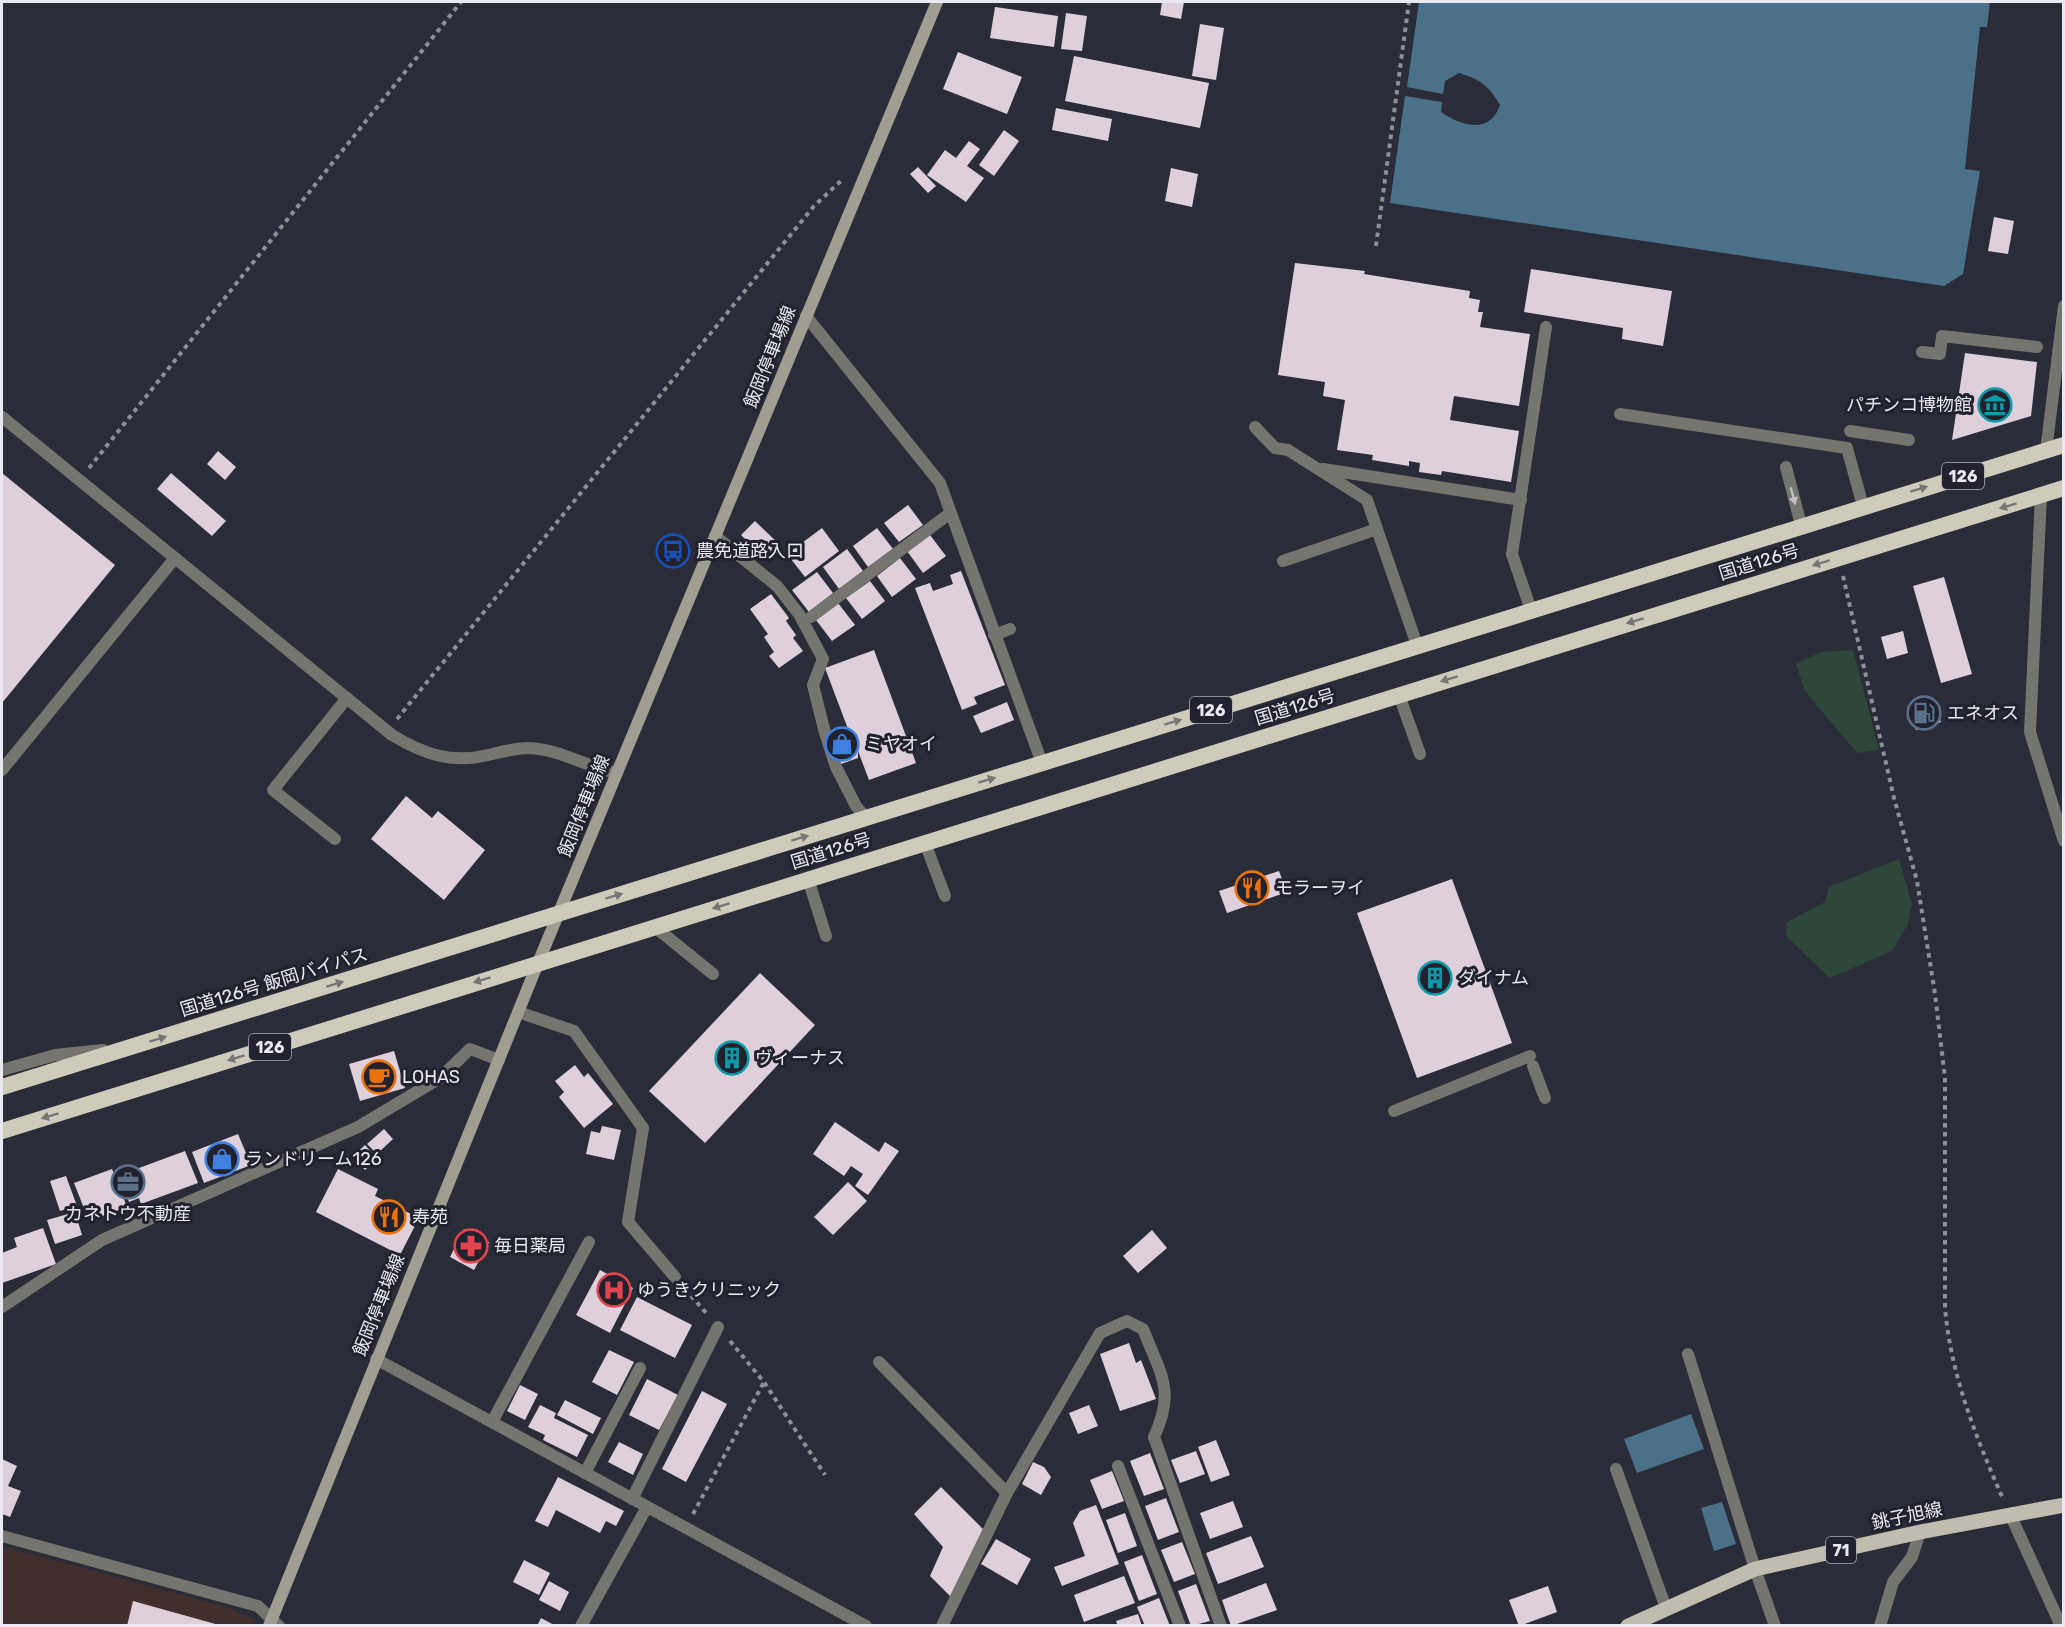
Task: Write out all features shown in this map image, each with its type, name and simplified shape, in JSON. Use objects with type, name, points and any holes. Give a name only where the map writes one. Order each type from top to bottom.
[{"type":"highway","name":"国道126号","points":[[558,914],[1801,525],[2064,445]]},
{"type":"highway","name":"国道126号","points":[[538,963],[2064,488]]},
{"type":"highway","name":"国道126号 飯岡バイパス","points":[[2,1087],[558,914]]},
{"type":"highway","name":"126","points":[[2,1131],[538,963]]},
{"type":"main road","name":"飯岡停車場線","points":[[273,1623],[376,1359],[558,914],[938,2]]},
{"type":"main road","name":"銚子旭線","points":[[1628,1626],[1755,1569],[1920,1532],[2064,1505]]},
{"type":"street","points":[[2046,451],[2064,306]]},
{"type":"street","points":[[806,316],[940,483],[949,514],[1042,763]]},
{"type":"street","points":[[1531,610],[1512,554],[1546,327]]},
{"type":"street","points":[[1922,352],[1940,354],[1942,336],[2037,347]]},
{"type":"street","points":[[1620,414],[1847,448],[1863,506]]},
{"type":"street","points":[[2,417],[387,731],[422,752],[464,760],[529,748],[544,750],[599,770],[617,773]]},
{"type":"street","points":[[1255,426],[1275,448],[1288,450],[1367,500],[1417,645]]},
{"type":"street","points":[[1850,431],[1909,440]]},
{"type":"street","points":[[1786,466],[1801,525]]},
{"type":"street","points":[[1317,468],[1521,500]]},
{"type":"street","points":[[2041,495],[2030,732],[2064,841]]},
{"type":"street","points":[[811,617],[949,514]]},
{"type":"street","points":[[1283,561],[1377,529]]},
{"type":"street","points":[[715,536],[777,586],[799,614],[823,659],[813,685],[836,767],[856,806],[866,818]]},
{"type":"street","points":[[2,770],[175,558]]},
{"type":"street","points":[[994,635],[1010,629]]},
{"type":"street","points":[[1399,695],[1420,754]]},
{"type":"street","points":[[335,838],[273,790],[347,698]]},
{"type":"street","points":[[925,843],[945,896]]},
{"type":"street","points":[[808,879],[826,936]]},
{"type":"street","points":[[655,927],[713,974]]},
{"type":"street","points":[[518,1012],[574,1032],[643,1128],[628,1222],[675,1277]]},
{"type":"street","points":[[2,1070],[55,1055],[128,1048]]},
{"type":"street","points":[[2,1307],[102,1239],[358,1127],[440,1077],[470,1049],[499,1060]]},
{"type":"street","points":[[1394,1111],[1532,1061],[1545,1098]]},
{"type":"street","points":[[492,1422],[589,1242]]},
{"type":"street","points":[[942,1626],[1007,1493],[1100,1333],[1126,1321],[1143,1329],[1167,1390],[1165,1413],[1155,1437],[1221,1626]]},
{"type":"street","points":[[632,1499],[718,1327]]},
{"type":"street","points":[[1688,1354],[1775,1626]]},
{"type":"street","points":[[376,1359],[685,1528],[844,1620],[866,1626]]},
{"type":"street","points":[[879,1362],[1007,1493]]},
{"type":"street","points":[[585,1473],[640,1368]]},
{"type":"street","points":[[1118,1466],[1180,1626]]},
{"type":"street","points":[[1616,1468],[1666,1608]]},
{"type":"street","points":[[581,1626],[647,1507]]},
{"type":"street","points":[[2010,1514],[2061,1626]]},
{"type":"street","points":[[1880,1626],[1893,1582],[1912,1557],[1920,1532]]},
{"type":"street","points":[[2,1536],[258,1606],[273,1623]]},
{"type":"path","points":[[80,480],[461,2]]},
{"type":"path","points":[[1376,246],[1409,2]]},
{"type":"path","points":[[387,731],[814,206],[848,175]]},
{"type":"path","points":[[1840,558],[1846,595],[1917,881],[1935,994],[1946,1078],[1945,1308],[1947,1334],[1971,1426],[2010,1514]]},
{"type":"path","points":[[675,1277],[764,1382],[825,1475]]},
{"type":"path","points":[[685,1528],[764,1382]]},
{"type":"shaded area","points":[[2,1546],[229,1608],[255,1620],[253,1626],[2,1625]]},
{"type":"green space","points":[[1853,650],[1879,750],[1857,753],[1805,691],[1796,664],[1821,652]]},
{"type":"green space","points":[[1899,859],[1912,904],[1908,924],[1892,951],[1830,978],[1786,936],[1787,922],[1825,902],[1829,887]]},
{"type":"water","points":[[1419,2],[1990,2],[1987,27],[1980,27],[1965,169],[1980,171],[1963,274],[1944,286],[1390,203],[1405,96],[1442,102],[1441,112],[1457,121],[1474,125],[1489,121],[1500,105],[1483,84],[1459,73],[1445,81],[1443,94],[1407,87]]},
{"type":"water","points":[[1691,1414],[1704,1449],[1637,1473],[1624,1439]]},
{"type":"water","points":[[1722,1502],[1736,1544],[1714,1551],[1701,1508]]},
{"type":"building","points":[[1162,2],[1184,2],[1181,19],[1160,15]]},
{"type":"building","points":[[995,7],[1058,16],[1054,47],[990,38]]},
{"type":"building","points":[[1066,13],[1087,16],[1082,51],[1061,49]]},
{"type":"building","points":[[1200,24],[1224,28],[1216,80],[1192,76]]},
{"type":"building","points":[[958,52],[1022,77],[1007,114],[943,89]]},
{"type":"building","points":[[1074,56],[1209,83],[1200,128],[1065,101]]},
{"type":"building","points":[[1056,108],[1112,119],[1108,141],[1052,130]]},
{"type":"building","points":[[1004,130],[1019,141],[994,176],[979,165]]},
{"type":"building","points":[[969,141],[980,149],[967,166],[984,178],[966,202],[927,175],[945,150],[956,158]]},
{"type":"building","points":[[918,167],[936,186],[928,193],[910,174]]},
{"type":"building","points":[[1171,168],[1198,174],[1192,207],[1165,201]]},
{"type":"building","points":[[1994,217],[2014,221],[2008,254],[1988,251]]},
{"type":"building","points":[[1295,263],[1365,271],[1364,274],[1470,291],[1469,298],[1480,300],[1478,312],[1483,312],[1480,327],[1530,334],[1519,406],[1454,396],[1450,420],[1519,431],[1511,482],[1442,471],[1441,475],[1419,472],[1420,463],[1409,461],[1409,466],[1372,460],[1373,455],[1337,450],[1345,400],[1323,396],[1325,382],[1278,375]]},
{"type":"building","points":[[1531,269],[1672,291],[1663,346],[1622,339],[1623,328],[1524,312]]},
{"type":"building","points":[[1965,353],[2037,362],[2031,416],[1952,440]]},
{"type":"building","points":[[218,451],[236,467],[225,480],[207,464]]},
{"type":"building","points":[[2,473],[115,565],[2,703]]},
{"type":"building","points":[[171,473],[226,521],[212,536],[157,489]]},
{"type":"building","points":[[908,505],[923,525],[899,542],[884,523]]},
{"type":"building","points":[[755,521],[781,546],[767,560],[741,535]]},
{"type":"building","points":[[822,528],[839,551],[805,577],[787,554]]},
{"type":"building","points":[[877,528],[893,549],[868,567],[853,546]]},
{"type":"building","points":[[930,535],[946,556],[923,573],[907,551]]},
{"type":"building","points":[[847,549],[863,571],[839,589],[823,567]]},
{"type":"building","points":[[900,558],[916,579],[892,597],[877,576]]},
{"type":"building","points":[[961,571],[1005,685],[974,697],[977,704],[962,710],[915,588],[930,583],[933,591],[953,584],[950,575]]},
{"type":"building","points":[[817,572],[833,593],[809,612],[792,590]]},
{"type":"building","points":[[1944,577],[1972,674],[1941,683],[1913,586]]},
{"type":"building","points":[[870,581],[885,601],[862,619],[846,598]]},
{"type":"building","points":[[771,594],[789,618],[786,621],[796,635],[793,638],[803,651],[779,668],[769,656],[774,652],[764,637],[768,634],[750,609]]},
{"type":"building","points":[[838,603],[855,625],[832,641],[816,620]]},
{"type":"building","points":[[1903,631],[1908,653],[1887,659],[1881,637]]},
{"type":"building","points":[[874,650],[916,763],[869,780],[858,751],[858,758],[841,764],[834,742],[851,737],[825,668]]},
{"type":"building","points":[[1932,697],[1941,722],[1916,730],[1908,706]]},
{"type":"building","points":[[1007,702],[1014,720],[981,733],[973,716]]},
{"type":"building","points":[[406,796],[432,818],[438,811],[485,850],[444,900],[371,839]]},
{"type":"building","points":[[1279,871],[1287,892],[1227,913],[1219,891]]},
{"type":"building","name":"ダイナム","points":[[1452,879],[1512,1043],[1417,1078],[1357,913]]},
{"type":"building","name":"ヴィーナス","points":[[760,973],[815,1025],[705,1143],[649,1091]]},
{"type":"building","points":[[394,1051],[405,1088],[360,1101],[349,1064]]},
{"type":"building","points":[[575,1065],[584,1077],[588,1073],[613,1104],[584,1128],[559,1097],[564,1092],[555,1081]]},
{"type":"building","points":[[835,1122],[879,1152],[885,1142],[899,1151],[868,1195],[855,1186],[863,1174],[851,1166],[844,1176],[813,1154]]},
{"type":"building","points":[[602,1126],[621,1130],[614,1160],[586,1154],[591,1131],[600,1133]]},
{"type":"building","points":[[384,1129],[393,1139],[377,1154],[367,1144]]},
{"type":"building","points":[[238,1134],[251,1165],[204,1183],[192,1152]]},
{"type":"building","points":[[365,1145],[377,1158],[365,1170],[353,1156]]},
{"type":"building","points":[[185,1151],[198,1183],[141,1204],[139,1198],[129,1202],[120,1175]]},
{"type":"building","points":[[112,1169],[127,1207],[89,1221],[74,1183]]},
{"type":"building","points":[[338,1169],[378,1189],[375,1196],[419,1218],[400,1255],[316,1212]]},
{"type":"building","points":[[66,1176],[77,1206],[60,1211],[50,1181]]},
{"type":"building","points":[[848,1182],[867,1201],[833,1235],[814,1217]]},
{"type":"building","points":[[75,1212],[82,1235],[55,1244],[47,1220]]},
{"type":"building","points":[[43,1228],[56,1264],[2,1283],[2,1253],[17,1247],[14,1238]]},
{"type":"building","points":[[464,1229],[489,1242],[474,1270],[450,1257]]},
{"type":"building","points":[[1152,1230],[1167,1248],[1138,1273],[1123,1256]]},
{"type":"building","points":[[600,1270],[633,1288],[610,1333],[576,1315]]},
{"type":"building","points":[[637,1297],[692,1325],[675,1358],[620,1330]]},
{"type":"building","points":[[1129,1343],[1136,1363],[1141,1360],[1156,1399],[1120,1411],[1100,1354]]},
{"type":"building","points":[[609,1350],[634,1362],[617,1395],[592,1382]]},
{"type":"building","points":[[647,1379],[678,1395],[659,1430],[629,1415]]},
{"type":"building","points":[[520,1385],[538,1394],[525,1420],[507,1411]]},
{"type":"building","points":[[702,1391],[727,1404],[686,1482],[662,1469]]},
{"type":"building","points":[[565,1400],[601,1418],[593,1434],[557,1415]]},
{"type":"building","points":[[540,1405],[556,1413],[554,1418],[588,1435],[577,1457],[543,1440],[545,1435],[528,1427]]},
{"type":"building","points":[[1089,1405],[1098,1426],[1078,1434],[1069,1413]]},
{"type":"building","points":[[1216,1440],[1230,1475],[1211,1482],[1198,1447]]},
{"type":"building","points":[[619,1442],[643,1454],[633,1475],[608,1462]]},
{"type":"building","points":[[1196,1451],[1205,1474],[1180,1483],[1171,1460]]},
{"type":"building","points":[[1150,1453],[1164,1489],[1144,1496],[1130,1461]]},
{"type":"building","points":[[2,1459],[17,1466],[8,1486],[21,1491],[10,1517],[2,1514]]},
{"type":"building","points":[[1033,1462],[1044,1467],[1051,1477],[1041,1495],[1022,1484]]},
{"type":"building","points":[[1112,1471],[1124,1501],[1102,1509],[1090,1480]]},
{"type":"building","points":[[558,1477],[624,1511],[616,1526],[606,1521],[600,1533],[556,1510],[548,1527],[535,1521]]},
{"type":"building","points":[[941,1487],[983,1529],[951,1597],[930,1576],[943,1547],[914,1514]]},
{"type":"building","points":[[1166,1498],[1179,1532],[1158,1540],[1145,1506]]},
{"type":"building","points":[[1233,1501],[1243,1527],[1210,1539],[1200,1513]]},
{"type":"building","points":[[1096,1505],[1119,1564],[1062,1586],[1054,1567],[1085,1556],[1073,1523],[1080,1511]]},
{"type":"building","points":[[1125,1513],[1137,1546],[1118,1553],[1106,1520]]},
{"type":"building","points":[[1251,1536],[1264,1567],[1218,1584],[1206,1553]]},
{"type":"building","points":[[996,1539],[1031,1559],[1017,1585],[981,1564]]},
{"type":"building","points":[[1182,1542],[1195,1574],[1174,1582],[1161,1550]]},
{"type":"building","points":[[1142,1555],[1157,1594],[1139,1601],[1124,1562]]},
{"type":"building","points":[[524,1560],[550,1573],[539,1595],[513,1582]]},
{"type":"building","points":[[1124,1576],[1135,1603],[1084,1622],[1074,1595]]},
{"type":"building","points":[[549,1581],[569,1592],[560,1611],[539,1600]]},
{"type":"building","points":[[1266,1583],[1277,1610],[1231,1626],[1222,1600]]},
{"type":"building","points":[[1196,1584],[1210,1621],[1191,1626],[1178,1591]]},
{"type":"building","points":[[1548,1586],[1557,1612],[1519,1626],[1509,1600]]},
{"type":"building","points":[[1159,1598],[1170,1626],[1145,1626],[1137,1607]]},
{"type":"building","points":[[133,1601],[219,1625],[219,1626],[127,1626]]},
{"type":"building","points":[[1138,1614],[1142,1626],[1118,1626],[1116,1621]]},
{"type":"building","points":[[541,1618],[556,1626],[537,1626]]},
{"type":"place","name":"パチンコ博物館","points":[[1995,405]]},
{"type":"place","name":"農免道路入口","points":[[673,551]]},
{"type":"place","name":"エネオス","points":[[1924,713]]},
{"type":"place","name":"ミヤオイ","points":[[842,744]]},
{"type":"place","name":"モラーヲイ","points":[[1252,888]]},
{"type":"place","name":"ダイナム","points":[[1435,978]]},
{"type":"place","name":"ヴィーナス","points":[[732,1058]]},
{"type":"place","name":"LOHAS","points":[[379,1077]]},
{"type":"place","name":"ランドリーム126","points":[[222,1159]]},
{"type":"place","name":"カネトウ不動産","points":[[128,1182]]},
{"type":"place","name":"寿苑","points":[[389,1217]]},
{"type":"place","name":"毎日薬局","points":[[471,1246]]},
{"type":"place","name":"ゆうきクリニック","points":[[614,1290]]}]
